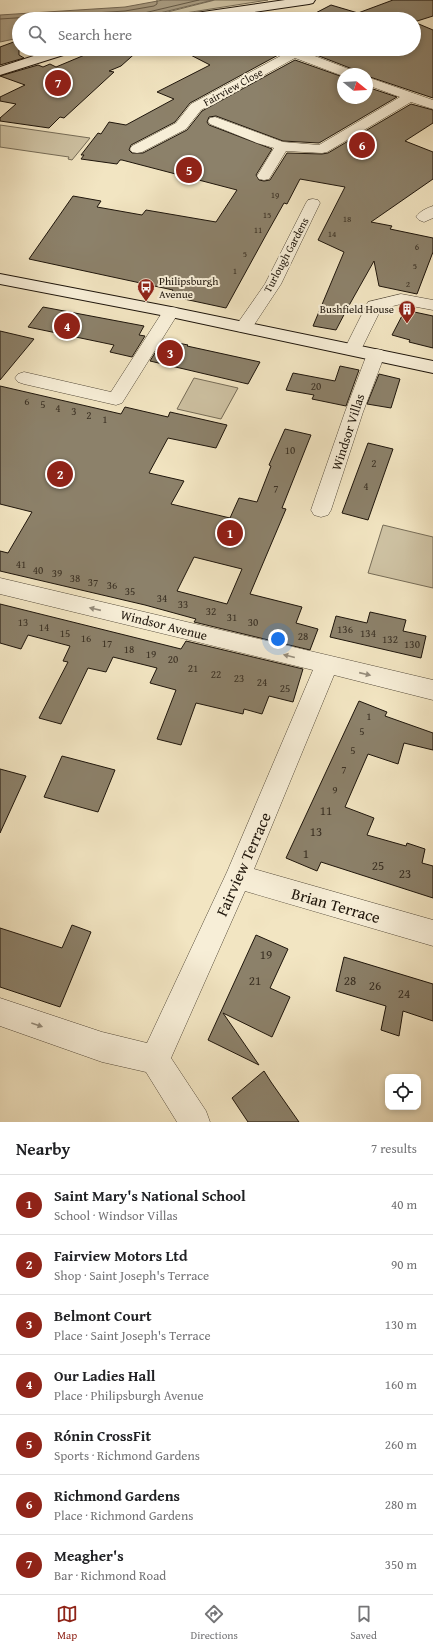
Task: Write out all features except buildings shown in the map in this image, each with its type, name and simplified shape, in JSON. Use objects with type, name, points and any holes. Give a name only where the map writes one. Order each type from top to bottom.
[{"type":"street","points":[[238,12],[309,0]]},
{"type":"street","points":[[0,71],[46,56]]},
{"type":"street","name":"Fairview Close","points":[[137,149],[181,126],[193,110],[291,56]]},
{"type":"street","points":[[300,56],[337,69]]},
{"type":"street","points":[[373,83],[433,105]]},
{"type":"street","points":[[216,121],[262,140],[282,146],[322,149],[410,97]]},
{"type":"street","points":[[264,176],[282,146]]},
{"type":"street","name":"Turlough Gardens","points":[[244,327],[273,284],[313,203]]},
{"type":"street","points":[[0,279],[171,312],[433,367]]},
{"type":"street","points":[[352,350],[374,306],[401,299],[433,306]]},
{"type":"street","points":[[24,378],[116,399],[171,312]]},
{"type":"street","name":"Windsor Villas","points":[[321,510],[346,439],[360,392],[376,354]]},
{"type":"street","name":"Windsor Avenue","points":[[0,586],[433,690]]},
{"type":"street","name":"Fairview Terrace","points":[[155,1060],[238,877],[327,665]]},
{"type":"street","name":"Brian Terrace","points":[[238,877],[433,933]]},
{"type":"street","points":[[0,1012],[102,1047],[155,1060],[195,1122]]},
{"type":"shaded area","points":[[215,0],[268,0],[192,12],[168,12]]},
{"type":"shaded area","points":[[0,125],[90,138],[72,160],[68,159],[69,157],[0,147]]},
{"type":"shaded area","points":[[194,378],[238,388],[221,419],[177,409]]},
{"type":"shaded area","points":[[383,525],[433,537],[433,588],[368,573]]},
{"type":"water","points":[[163,0],[213,0],[164,12],[47,12],[125,7]]},
{"type":"water","points":[[12,14],[12,39],[0,42],[0,15]]},
{"type":"place","name":"Meagher's","points":[[58,83]]},
{"type":"place","name":"Richmond Gardens","points":[[362,145]]},
{"type":"place","name":"Rónin CrossFit","points":[[189,170]]},
{"type":"place","name":"Philipsburgh Avenue","points":[[146,302]]},
{"type":"place","name":"Bushfield House","points":[[407,324]]},
{"type":"place","name":"Our Ladies Hall","points":[[67,326]]},
{"type":"place","name":"Belmont Court","points":[[170,353]]},
{"type":"place","name":"Fairview Motors Ltd","points":[[60,474]]},
{"type":"place","name":"Saint Mary's National School","points":[[230,533]]}]
